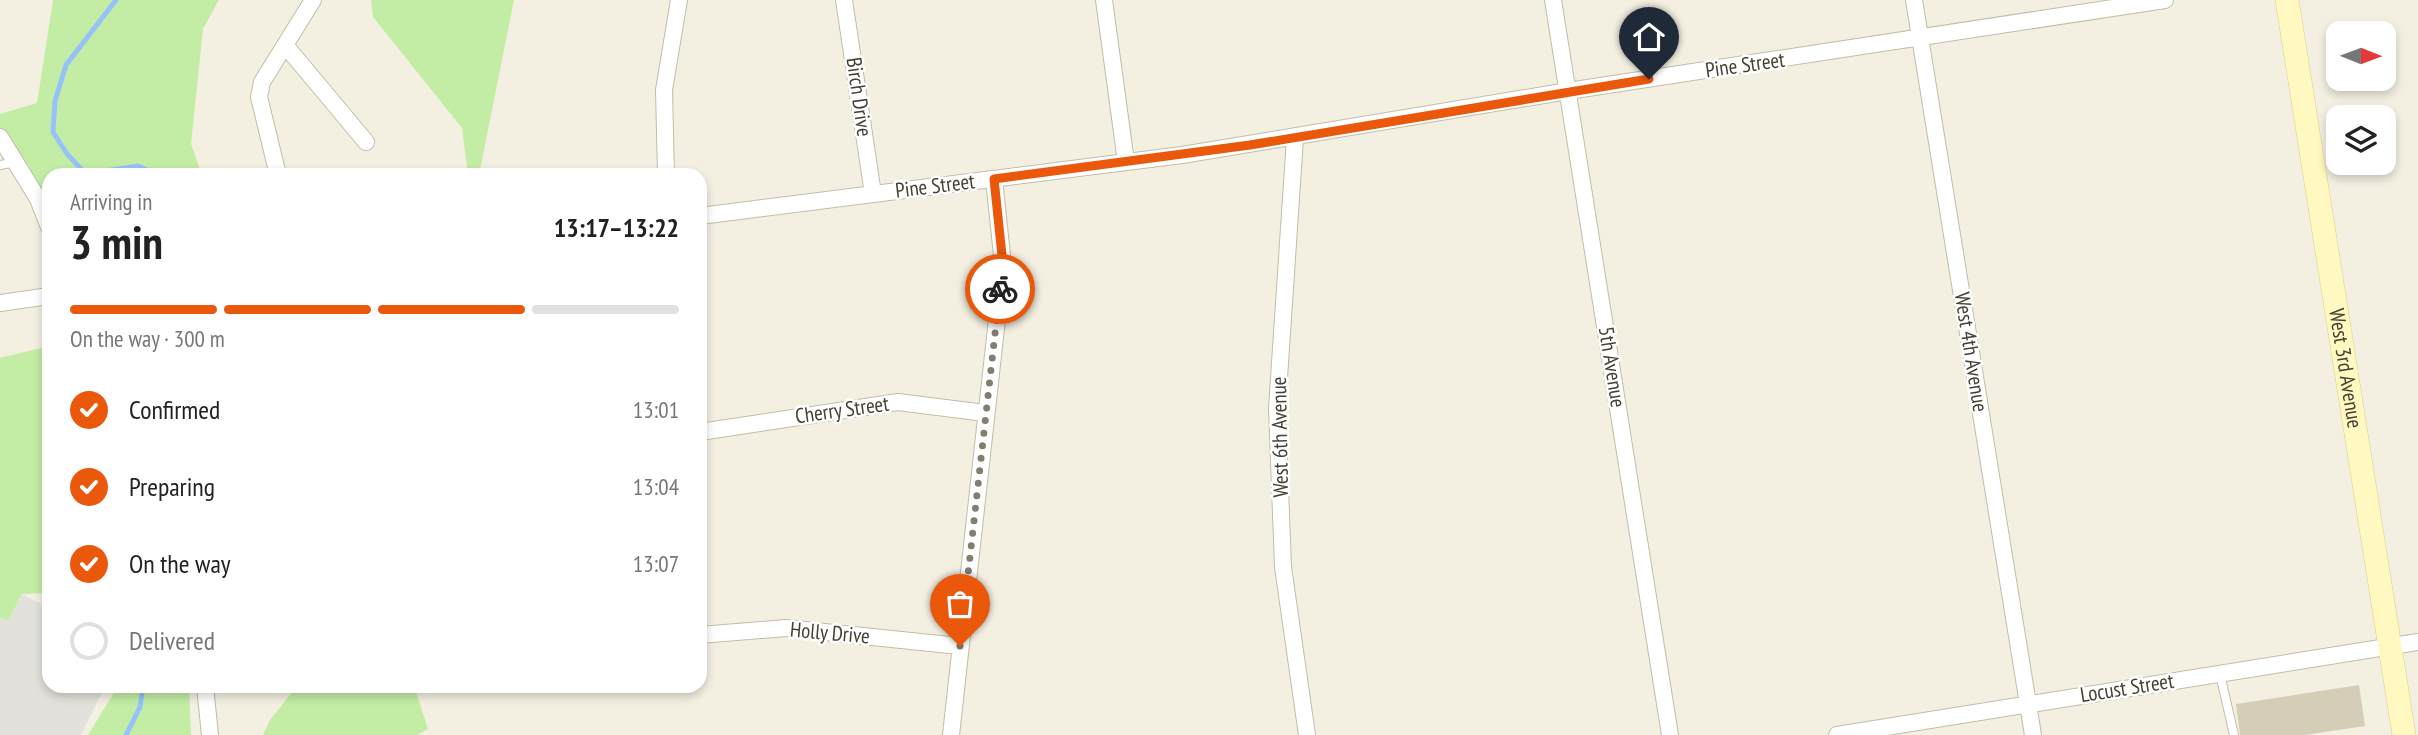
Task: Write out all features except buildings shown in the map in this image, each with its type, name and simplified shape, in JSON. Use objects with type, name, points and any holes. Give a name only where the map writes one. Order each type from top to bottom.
[{"type":"street","points":[[276,168],[259,97],[262,82],[313,0]]},
{"type":"street","points":[[666,168],[664,89],[679,0]]},
{"type":"street","name":"Birch Drive","points":[[844,0],[873,194]]},
{"type":"street","points":[[1104,0],[1126,162]]},
{"type":"street","name":"5th Avenue","points":[[1553,0],[1670,735]]},
{"type":"street","name":"West 4th Avenue","points":[[1914,0],[2033,735]]},
{"type":"street","name":"Pine Street","points":[[707,215],[1295,138],[1568,91],[2165,0]]},
{"type":"street","name":"West 3rd Avenue","points":[[2287,0],[2404,735]]},
{"type":"street","points":[[285,45],[366,142]]},
{"type":"street","points":[[0,137],[8,164],[38,199],[42,209]]},
{"type":"street","name":"West 6th Avenue","points":[[1295,138],[1277,408],[1283,567],[1307,735]]},
{"type":"street","points":[[951,735],[1003,265],[994,179]]},
{"type":"street","points":[[0,303],[42,297]]},
{"type":"street","name":"Cherry Street","points":[[707,431],[898,402],[985,413]]},
{"type":"street","name":"Holly Drive","points":[[707,634],[786,628],[960,646]]},
{"type":"street","name":"Locust Street","points":[[1837,735],[2418,642]]},
{"type":"street","points":[[206,693],[211,735]]},
{"type":"lane","points":[[2220,674],[2234,735]]},
{"type":"green space","points":[[53,0],[219,0],[203,29],[191,144],[200,168],[42,168],[42,212],[0,143],[0,114],[37,103]]},
{"type":"green space","points":[[371,0],[514,0],[480,168],[467,168],[462,128],[373,17]]},
{"type":"green space","points":[[42,348],[42,593],[22,594],[8,621],[0,617],[0,358]]},
{"type":"green space","points":[[114,693],[189,693],[191,735],[88,735]]},
{"type":"green space","points":[[291,693],[416,693],[428,729],[417,735],[263,735],[270,720]]},
{"type":"shaded area","points":[[22,594],[42,604],[42,693],[102,693],[81,735],[0,735],[0,617],[8,621]]},
{"type":"waterway","points":[[80,168],[67,154],[53,132],[55,101],[66,65],[116,0]]},
{"type":"waterway","points":[[125,168],[142,168]]},
{"type":"waterway","points":[[126,735],[140,707],[142,693]]},
{"type":"way so far","points":[[960,646],[1000,289]]},
{"type":"route","points":[[1000,289],[1003,265],[994,179],[1250,145],[1649,79]]}]
